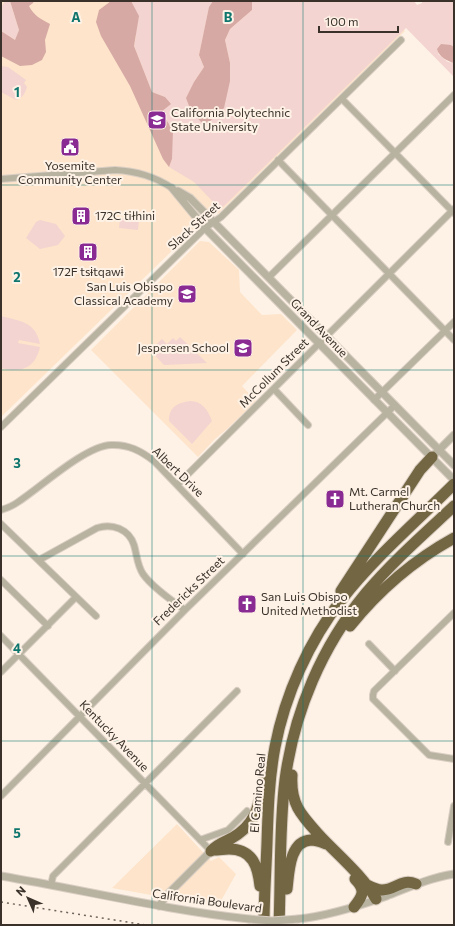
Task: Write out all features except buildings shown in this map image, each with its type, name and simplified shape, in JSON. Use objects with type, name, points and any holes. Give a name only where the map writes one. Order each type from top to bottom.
[{"type":"highway","points":[[340,600],[342,589],[420,470],[435,454]]},
{"type":"highway","name":"El Camino Real","points":[[264,925],[270,784],[275,745],[296,679],[314,643],[340,600],[371,565],[454,484]]},
{"type":"highway","points":[[279,924],[284,792],[289,754],[300,712],[319,666],[343,623],[366,593],[393,564],[454,506]]},
{"type":"highway","points":[[319,666],[330,655],[339,639],[357,616],[384,589],[422,558],[454,538]]},
{"type":"highway","points":[[211,851],[215,846],[238,834],[253,820],[259,807],[269,752],[275,745]]},
{"type":"highway","points":[[289,754],[292,767],[292,789],[296,804],[305,820],[326,844],[367,884],[376,899]]},
{"type":"highway","points":[[279,924],[284,907],[291,862],[295,851],[305,841],[317,841],[326,844]]},
{"type":"highway","points":[[211,851],[235,849],[244,852],[249,856],[258,870],[261,894],[264,901]]},
{"type":"highway","points":[[335,852],[337,861],[360,884],[362,889],[361,896],[354,907]]},
{"type":"highway","points":[[367,884],[381,890],[404,882],[416,884]]},
{"type":"street","name":"Slack Street","points":[[1,427],[123,310],[205,228],[221,217],[401,40]]},
{"type":"street","points":[[269,277],[454,96]]},
{"type":"street","points":[[342,98],[453,211]]},
{"type":"street","points":[[278,160],[454,340]]},
{"type":"street","name":"Grand Avenue","points":[[1,179],[115,170],[131,171],[146,174],[190,198],[395,405],[454,480]]},
{"type":"street","name":"Grand Avenue","points":[[172,188],[205,228],[387,413],[435,454],[454,465]]},
{"type":"street","name":"McCollum Street","points":[[177,485],[274,390],[388,273],[453,211]]},
{"type":"street","points":[[374,400],[454,322]]},
{"type":"street","points":[[274,390],[308,425]]},
{"type":"street","name":"Fredericks Street","points":[[1,796],[185,610],[395,405]]},
{"type":"street","points":[[435,454],[454,435]]},
{"type":"street","name":"Albert Drive","points":[[1,510],[16,504],[82,456],[96,448],[111,445],[127,446],[141,452],[154,461],[243,554]]},
{"type":"street","points":[[1,524],[96,616]]},
{"type":"street","points":[[39,560],[97,528],[102,526],[114,527],[125,532],[131,539],[134,544],[139,566],[147,579],[185,610]]},
{"type":"street","points":[[1,580],[48,626]]},
{"type":"street","points":[[1,672],[76,597]]},
{"type":"street","points":[[454,613],[374,691],[373,695],[373,699],[429,755],[454,759]]},
{"type":"street","name":"Kentucky Avenue","points":[[1,636],[211,851]]},
{"type":"street","points":[[368,644],[395,671]]},
{"type":"street","points":[[51,885],[53,876],[237,691]]},
{"type":"street","points":[[448,842],[454,806]]},
{"type":"street","points":[[200,840],[228,830],[247,811]]},
{"type":"street","points":[[159,906],[167,895],[211,851]]},
{"type":"street","name":"California Boulevard","points":[[1,876],[159,906],[272,921],[327,915],[354,907],[416,884],[454,874]]},
{"type":"shaded area","name":"California Polytechnic State University","points":[[1,1],[375,1],[405,31],[218,214],[214,210],[1,417]]},
{"type":"shaded area","points":[[5,1],[10,1],[19,30],[15,40],[1,31],[1,8]]},
{"type":"shaded area","points":[[10,1],[34,1],[29,6],[33,12],[38,17],[50,24],[45,40],[46,52],[42,60],[32,65],[20,66],[1,56],[1,31],[15,40],[19,30]]},
{"type":"shaded area","points":[[111,1],[131,1],[139,16],[134,46],[152,92],[165,97],[171,104],[161,112],[173,130],[172,159],[169,167],[163,159],[130,86],[101,36],[96,22],[99,10]]},
{"type":"shaded area","points":[[131,1],[213,1],[209,8],[199,55],[204,67],[194,82],[230,63],[225,40],[230,29],[252,10],[252,1],[414,1],[417,5],[422,3],[422,1],[454,1],[454,47],[451,45],[438,54],[448,62],[454,63],[454,77],[406,28],[223,207],[219,208],[194,182],[169,167],[172,159],[161,112],[165,97],[152,92],[134,46],[136,36],[134,7]]},
{"type":"shaded area","points":[[213,1],[252,1],[252,10],[230,29],[225,40],[230,63],[230,81],[224,108],[208,123],[202,123],[191,111],[186,98],[204,67],[199,55],[209,7]]},
{"type":"shaded area","points":[[441,44],[451,45],[454,47],[454,63],[441,56],[437,49]]},
{"type":"shaded area","points":[[1,66],[8,67],[26,80],[24,83],[27,87],[22,97],[16,100],[1,92]]},
{"type":"shaded area","points":[[120,218],[139,220],[138,230],[119,228]]},
{"type":"shaded area","points":[[40,220],[56,224],[65,236],[58,245],[40,249],[26,238],[36,222]]},
{"type":"shaded area","points":[[200,241],[209,242],[239,270],[240,292],[262,315],[281,314],[297,330],[242,386],[256,401],[198,457],[91,350]]},
{"type":"shaded area","points":[[1,316],[21,321],[31,327],[38,337],[40,344],[19,340],[18,343],[40,347],[34,360],[26,368],[14,370],[1,368]]},
{"type":"shaded area","points":[[180,337],[207,363],[164,365],[150,350],[162,339],[167,344],[173,338],[176,341]]},
{"type":"shaded area","points":[[190,401],[201,404],[209,413],[212,421],[192,444],[169,421],[170,412],[175,406]]},
{"type":"shaded area","points":[[177,824],[211,861],[219,857],[236,874],[218,906],[179,899],[178,895],[156,893],[151,895],[112,888]]},
{"type":"railway","points":[[1,902],[146,925]]},
{"type":"place","name":"California Polytechnic State University","points":[[157,120]]},
{"type":"place","name":"Yosemite Community Center","points":[[70,147]]},
{"type":"place","name":"172C tiłhini","points":[[81,216]]},
{"type":"place","name":"172F tsɨtqawɨ","points":[[88,252]]},
{"type":"place","name":"San Luis Obispo Classical Academy","points":[[187,294]]},
{"type":"place","name":"Jespersen School","points":[[243,348]]},
{"type":"place","name":"Mt. Carmel Lutheran Church","points":[[335,499]]},
{"type":"place","name":"San Luis Obispo United Methodist","points":[[247,604]]}]
